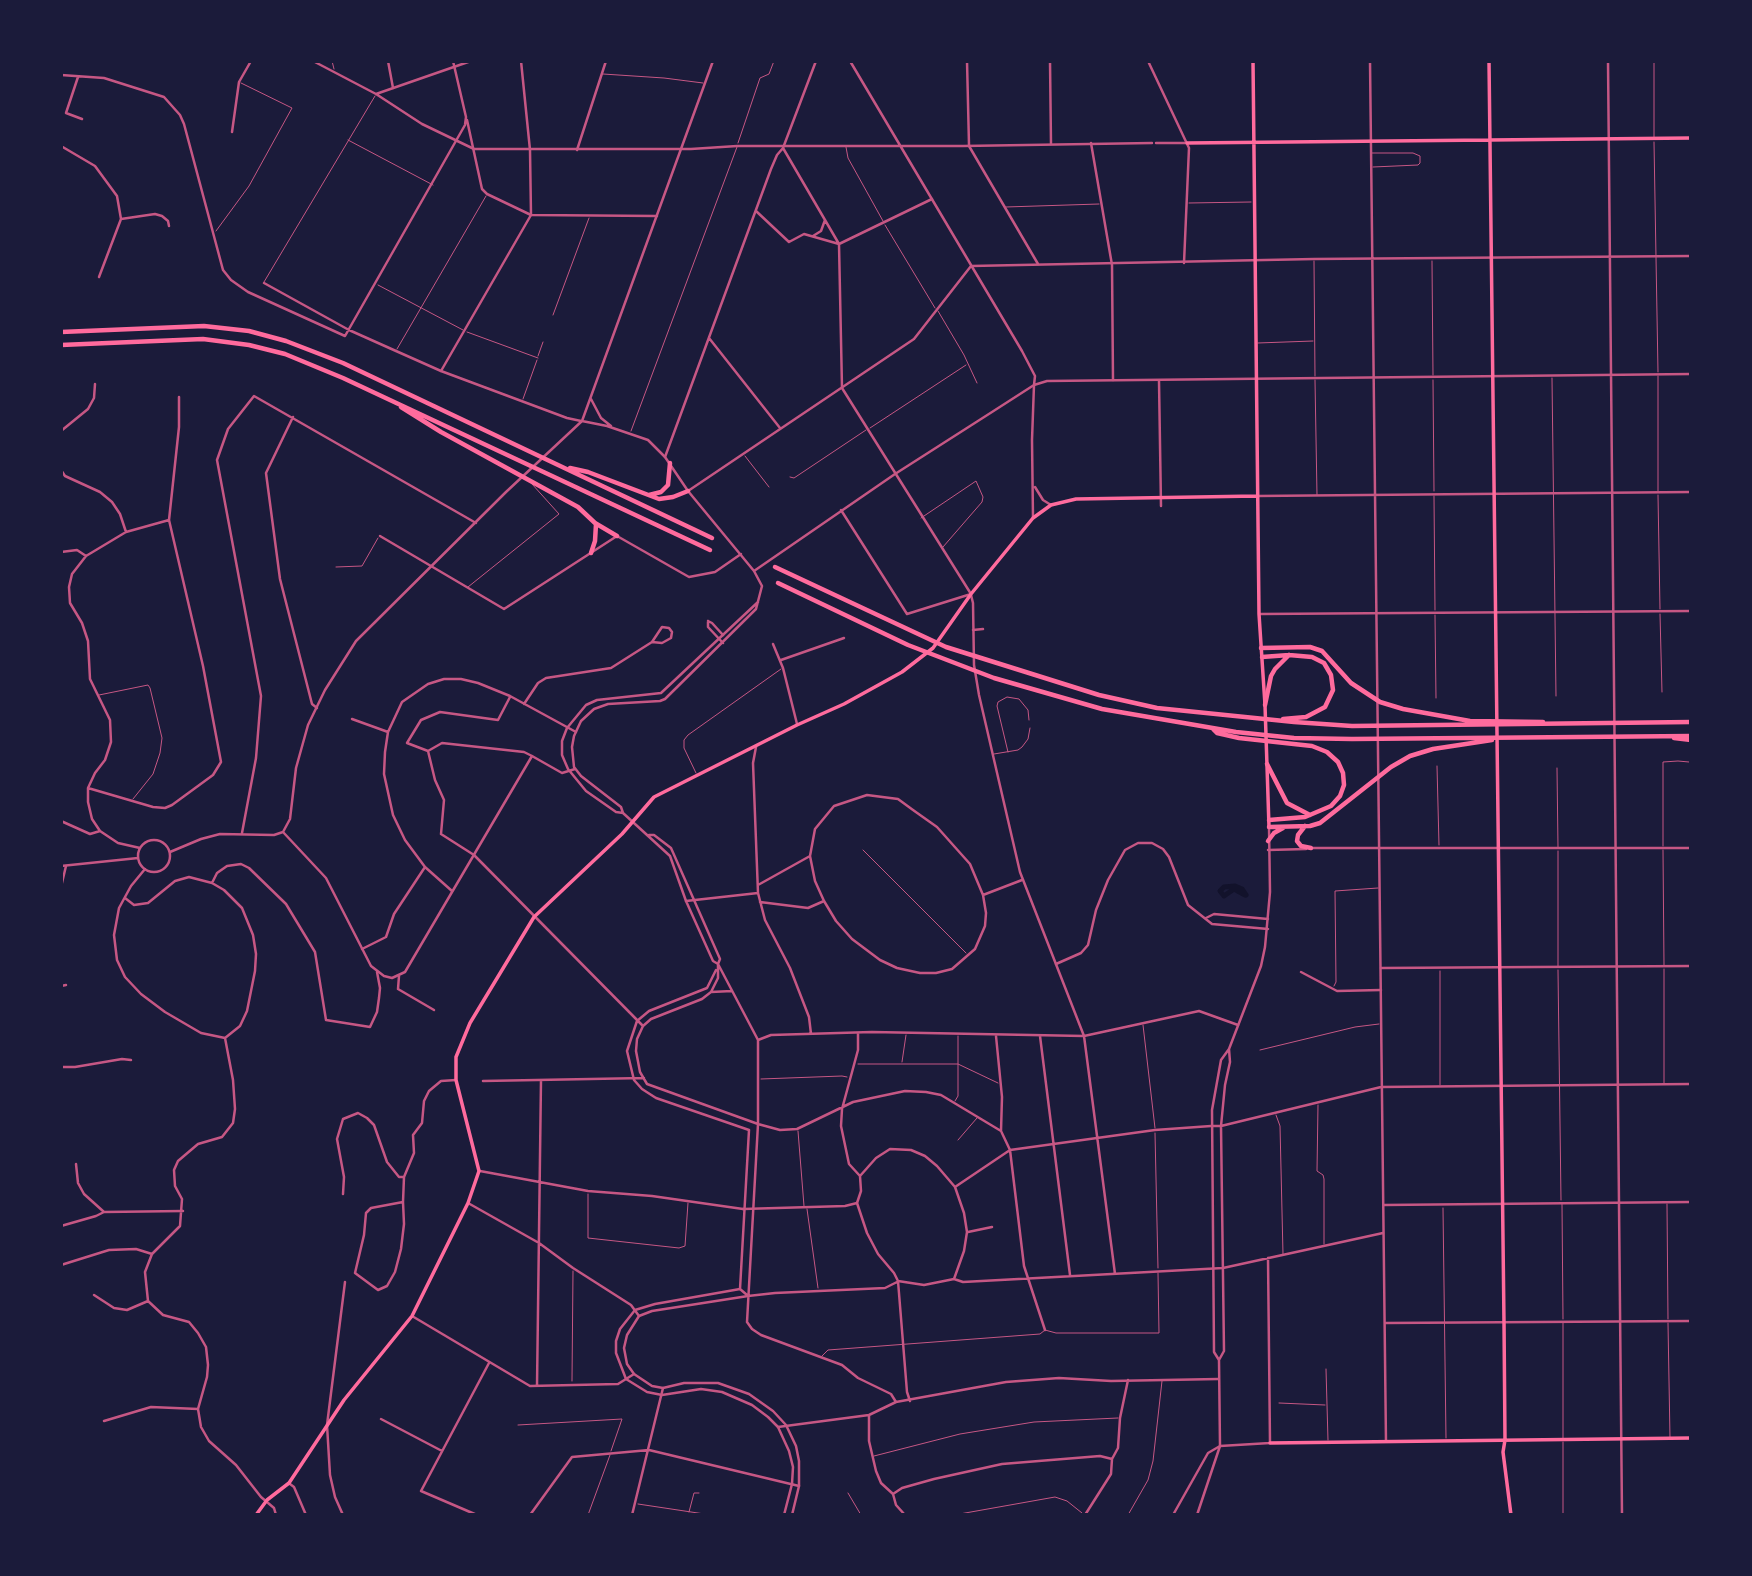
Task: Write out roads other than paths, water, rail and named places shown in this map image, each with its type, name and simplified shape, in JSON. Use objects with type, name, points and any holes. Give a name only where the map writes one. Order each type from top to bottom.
[{"type":"highway","points":[[61,332],[173,326],[249,331],[286,341],[343,363],[561,466],[659,499],[688,491]]},
{"type":"highway","points":[[61,345],[203,339],[249,345],[311,364],[710,550]]},
{"type":"highway","points":[[382,396],[441,432],[557,495],[617,536]]},
{"type":"highway","points":[[648,495],[662,492],[666,488],[670,480],[670,463]]},
{"type":"highway","points":[[580,472],[712,538]]},
{"type":"highway","points":[[591,553],[596,523]]},
{"type":"highway","points":[[775,567],[916,634],[993,663],[1111,698],[1157,708],[1274,721],[1293,720],[1352,726],[1538,720],[1547,724],[1691,722]]},
{"type":"highway","points":[[778,583],[908,645],[994,678],[1102,709],[1212,728],[1217,733],[1294,741],[1327,752],[1338,762],[1344,785],[1337,800],[1325,810],[1311,815],[1269,820]]},
{"type":"highway","points":[[1261,648],[1310,647],[1322,651],[1351,683],[1380,702],[1471,723]]},
{"type":"highway","points":[[1265,705],[1271,676],[1275,668],[1289,655]]},
{"type":"highway","points":[[1262,657],[1305,655],[1324,663],[1331,675],[1331,695],[1325,707],[1315,714],[1293,720]]},
{"type":"highway","points":[[1237,735],[1294,741],[1404,738],[1471,741]]},
{"type":"highway","points":[[1269,827],[1320,823],[1404,759],[1433,749],[1506,737],[1691,738]]},
{"type":"highway","points":[[1267,764],[1287,803],[1311,815]]},
{"type":"highway","points":[[1305,826],[1297,841],[1301,846],[1311,848]]},
{"type":"highway","points":[[1268,841],[1274,833],[1286,827]]},
{"type":"main road","points":[[1253,61],[1259,614],[1269,827]]},
{"type":"main road","points":[[1489,61],[1504,1465],[1511,1515]]},
{"type":"main road","points":[[1187,142],[1691,138]]},
{"type":"main road","points":[[256,1515],[267,1500],[289,1483],[344,1401],[412,1316],[468,1203],[479,1171],[456,1080],[456,1058],[462,1038],[534,917],[633,822],[654,797],[844,704],[902,672],[933,648],[971,594],[1033,518],[1051,505],[1076,499],[1257,496]]},
{"type":"main road","points":[[1270,1443],[1691,1438]]},
{"type":"street","points":[[232,132],[239,82],[251,61]]},
{"type":"street","points":[[313,61],[474,149],[1187,142]]},
{"type":"street","points":[[388,61],[393,88]]},
{"type":"street","points":[[453,61],[482,189],[487,194],[531,215],[657,216]]},
{"type":"street","points":[[376,94],[471,61]]},
{"type":"street","points":[[441,371],[531,215],[530,150],[521,61]]},
{"type":"street","points":[[577,150],[606,61]]},
{"type":"street","points":[[170,852],[201,839],[242,833],[274,835],[283,832],[290,819],[296,768],[308,726],[325,690],[356,641],[582,421],[713,61]]},
{"type":"street","points":[[665,457],[755,210],[777,155],[783,148],[816,61]]},
{"type":"street","points":[[850,61],[1035,376],[1033,518]]},
{"type":"street","points":[[967,61],[969,146],[1039,265]]},
{"type":"street","points":[[1050,61],[1051,144]]},
{"type":"street","points":[[1149,61],[1189,148],[1184,263]]},
{"type":"street","points":[[1370,61],[1386,1441]]},
{"type":"street","points":[[1608,61],[1622,1515]]},
{"type":"street","points":[[61,75],[121,82],[155,93],[170,102],[184,124],[223,270],[239,286],[345,336],[433,185],[465,125],[466,117]]},
{"type":"street","points":[[78,77],[66,111],[67,114],[82,119]]},
{"type":"street","points":[[1091,144],[1112,265],[1113,380]]},
{"type":"street","points":[[61,146],[95,166],[117,196],[121,219],[99,277]]},
{"type":"street","points":[[783,148],[839,244],[842,388],[971,594],[974,603],[974,665],[1022,880],[1084,1036],[1115,1275]]},
{"type":"street","points":[[755,210],[789,242],[804,234],[839,244],[932,199]]},
{"type":"street","points":[[121,219],[155,214],[168,220],[169,226]]},
{"type":"street","points":[[813,236],[821,231],[825,220]]},
{"type":"street","points":[[971,266],[1314,259],[1691,256]]},
{"type":"street","points":[[688,491],[914,340],[971,266]]},
{"type":"street","points":[[264,283],[349,330],[441,371],[582,421],[649,440],[754,570],[762,586],[756,609],[678,688],[660,701],[608,704],[594,709],[581,722],[576,732],[572,747],[575,768],[581,776],[621,807],[624,813],[670,856],[713,961],[718,964],[758,1040],[758,1124],[747,1322],[752,1329],[842,1365],[858,1377],[891,1394],[896,1402]]},
{"type":"street","points":[[709,338],[780,428]]},
{"type":"street","points":[[754,570],[895,474],[1034,385],[1048,381],[1691,374]]},
{"type":"street","points":[[1159,381],[1161,506]]},
{"type":"street","points":[[61,430],[88,409],[94,398],[95,384]]},
{"type":"street","points":[[242,833],[256,758],[261,696],[217,460],[228,429],[254,396],[476,523]]},
{"type":"street","points":[[88,788],[165,808],[213,775],[221,762],[204,666],[169,520],[179,427],[179,397]]},
{"type":"street","points":[[591,398],[601,418],[614,428]]},
{"type":"street","points":[[293,418],[266,473],[280,579],[312,704],[317,708]]},
{"type":"street","points":[[61,470],[65,475],[100,492],[112,502],[120,514],[126,532]]},
{"type":"street","points":[[1033,485],[1051,505]]},
{"type":"street","points":[[1257,496],[1691,492]]},
{"type":"street","points":[[841,510],[907,614],[971,594]]},
{"type":"street","points":[[140,848],[118,843],[100,831],[90,810],[88,788],[105,760],[111,742],[110,720],[90,679],[88,641],[82,623],[70,603],[69,587],[72,574],[86,556],[126,532],[169,520]]},
{"type":"street","points":[[380,536],[504,609],[617,536],[689,577],[715,572],[741,554]]},
{"type":"street","points":[[61,552],[76,550],[86,556]]},
{"type":"street","points":[[624,813],[616,812],[586,791],[570,771],[562,755],[562,741],[567,728],[586,705],[597,700],[661,693],[758,602]]},
{"type":"street","points":[[1259,614],[1691,611]]},
{"type":"street","points":[[723,643],[708,627],[708,621],[727,639]]},
{"type":"street","points":[[524,704],[538,683],[546,678],[611,668],[652,642],[662,627],[672,632],[671,638],[663,643],[652,642]]},
{"type":"street","points":[[973,630],[983,629]]},
{"type":"street","points":[[779,661],[844,638]]},
{"type":"street","points":[[773,644],[783,668],[797,725]]},
{"type":"street","points":[[452,891],[425,867],[405,841],[393,816],[384,774],[388,732],[402,702],[428,684],[444,679],[461,679],[510,696],[576,732]]},
{"type":"street","points":[[428,751],[408,743],[421,720],[440,712],[498,720],[510,696]]},
{"type":"street","points":[[352,719],[388,732]]},
{"type":"street","points":[[428,751],[442,743],[524,752],[562,774],[575,768]]},
{"type":"street","points":[[756,747],[753,763],[758,893],[765,920],[790,968],[809,1017],[811,1034]]},
{"type":"street","points":[[428,751],[435,780],[444,800],[441,834],[474,855],[643,1026]]},
{"type":"street","points":[[377,972],[391,978],[405,972],[532,756]]},
{"type":"street","points":[[867,795],[882,795],[898,799],[937,827],[970,864],[983,895],[985,926],[979,941],[968,955],[952,969],[920,974],[880,960],[852,939],[824,901],[815,881],[810,856],[815,829],[834,806],[867,795]]},
{"type":"street","points":[[61,821],[90,834],[100,831]]},
{"type":"street","points":[[1219,1360],[1214,1352],[1211,1126],[1215,1084],[1221,1060],[1229,1049],[1261,966],[1268,929],[1269,827]]},
{"type":"street","points":[[212,883],[217,873],[227,866],[241,864],[249,868],[286,904],[315,952],[326,1020],[370,1027],[377,1012],[379,998],[377,972],[362,949],[326,878],[283,832]]},
{"type":"street","points":[[649,835],[654,835],[671,848],[719,957],[718,978],[711,992],[702,999],[651,1019],[643,1026],[637,1039],[636,1051],[640,1072],[652,1087],[780,1130],[797,1129],[853,1102],[905,1091],[926,1092],[941,1095],[1001,1131]]},
{"type":"street","points":[[149,840],[166,844],[170,852],[169,862],[162,870],[152,872],[145,869],[138,858],[140,848],[149,840]]},
{"type":"street","points":[[1056,964],[1081,953],[1088,945],[1096,910],[1108,880],[1125,850],[1138,843],[1152,844],[1163,849],[1169,857],[1188,905],[1212,924],[1268,929]]},
{"type":"street","points":[[1268,850],[1691,848]]},
{"type":"street","points":[[757,885],[810,856]]},
{"type":"street","points":[[61,887],[64,866],[138,858]]},
{"type":"street","points":[[362,949],[386,937],[394,914],[425,867]]},
{"type":"street","points":[[145,869],[119,908],[114,935],[117,960],[125,977],[141,994],[165,1012],[201,1033],[225,1038]]},
{"type":"street","points":[[125,898],[134,905],[148,903],[175,881],[189,877],[212,883],[243,908],[253,935],[256,954],[247,1011],[240,1026],[225,1038]]},
{"type":"street","points":[[983,895],[1022,880]]},
{"type":"street","points":[[687,901],[758,893]]},
{"type":"street","points":[[760,902],[808,908],[824,901]]},
{"type":"street","points":[[1206,918],[1214,914],[1268,919]]},
{"type":"street","points":[[718,964],[708,988],[649,1012],[637,1021],[627,1051],[634,1080],[642,1089],[656,1098],[749,1130]]},
{"type":"street","points":[[1381,968],[1691,966]]},
{"type":"street","points":[[1301,972],[1337,991],[1381,990]]},
{"type":"street","points":[[398,976],[398,989],[434,1010]]},
{"type":"street","points":[[711,992],[732,990]]},
{"type":"street","points":[[758,1040],[771,1035],[858,1033],[1084,1036],[1199,1011],[1238,1025]]},
{"type":"street","points":[[858,1033],[858,1049],[842,1109],[841,1126],[849,1164],[860,1176],[861,1191],[857,1203],[867,1233],[898,1282],[910,1401]]},
{"type":"street","points":[[996,1035],[1001,1131],[1010,1150],[1024,1266],[1045,1330]]},
{"type":"street","points":[[1040,1036],[1071,1277]]},
{"type":"street","points":[[225,1038],[233,1080],[233,1124],[222,1137],[198,1144],[178,1161],[174,1170],[175,1186],[182,1199],[180,1226],[152,1254],[145,1272],[148,1301],[163,1315],[188,1322],[206,1347],[207,1377],[198,1409],[201,1427],[209,1441],[236,1465],[261,1497],[267,1500],[276,1515]]},
{"type":"street","points":[[1197,1515],[1220,1446],[1218,1378],[1219,1360],[1224,1351],[1221,1126],[1230,1062],[1229,1049]]},
{"type":"street","points":[[61,1067],[131,1060]]},
{"type":"street","points":[[483,1081],[643,1078]]},
{"type":"street","points":[[403,1202],[372,1208],[366,1213],[355,1273],[377,1290],[387,1286],[395,1272],[401,1249],[404,1224],[404,1177],[414,1153],[413,1135],[422,1123],[424,1101],[429,1091],[441,1081],[456,1080]]},
{"type":"street","points":[[537,1386],[541,1080]]},
{"type":"street","points":[[955,1187],[1010,1150],[1155,1130],[1221,1126],[1381,1087],[1691,1084]]},
{"type":"street","points":[[343,1194],[344,1177],[337,1139],[343,1119],[348,1115],[358,1113],[374,1125],[383,1154],[399,1177],[404,1177]]},
{"type":"street","points":[[749,1130],[758,1124]]},
{"type":"street","points":[[740,1289],[749,1130]]},
{"type":"street","points":[[860,1176],[876,1158],[890,1149],[911,1150],[925,1156],[937,1166],[955,1187],[967,1232],[964,1251],[954,1279]]},
{"type":"street","points":[[76,1164],[78,1183],[84,1194],[104,1212]]},
{"type":"street","points":[[479,1171],[588,1191],[652,1196],[743,1209],[845,1206],[857,1203]]},
{"type":"street","points":[[1384,1205],[1691,1202]]},
{"type":"street","points":[[468,1203],[539,1242],[573,1268],[631,1305],[639,1316]]},
{"type":"street","points":[[61,1226],[104,1212],[183,1211]]},
{"type":"street","points":[[967,1232],[992,1227]]},
{"type":"street","points":[[792,1515],[799,1486],[799,1461],[796,1446],[786,1424],[761,1401],[733,1387],[718,1383],[693,1383],[663,1388],[640,1380],[627,1364],[624,1348],[627,1335],[639,1316],[652,1311],[748,1296],[884,1288],[898,1282],[924,1286],[954,1279],[963,1282],[1223,1269],[1324,1244],[1383,1233]]},
{"type":"street","points":[[61,1265],[109,1250],[136,1249],[152,1254]]},
{"type":"street","points":[[1173,1515],[1208,1453],[1220,1446],[1270,1443],[1268,1258]]},
{"type":"street","points":[[343,1515],[330,1475],[327,1425],[345,1282]]},
{"type":"street","points":[[740,1289],[748,1296]]},
{"type":"street","points":[[740,1289],[635,1310],[620,1329],[616,1353],[626,1379],[635,1386],[662,1395],[701,1389],[722,1392],[752,1405],[778,1427],[793,1467],[792,1484],[784,1515]]},
{"type":"street","points":[[94,1295],[114,1308],[127,1310],[148,1301]]},
{"type":"street","points":[[412,1316],[530,1386],[618,1384],[634,1374]]},
{"type":"street","points":[[1386,1323],[1691,1321]]},
{"type":"street","points":[[477,1515],[421,1490],[489,1363]]},
{"type":"street","points":[[778,1427],[869,1415],[896,1402],[1006,1382],[1059,1378],[1218,1378]]},
{"type":"street","points":[[1084,1515],[1111,1474],[1112,1459],[1118,1448],[1120,1418],[1128,1380]]},
{"type":"street","points":[[632,1515],[663,1388]]},
{"type":"street","points":[[104,1421],[151,1407],[198,1409]]},
{"type":"street","points":[[869,1415],[872,1457],[881,1483],[892,1494],[896,1505],[905,1515]]},
{"type":"street","points":[[381,1419],[442,1451]]},
{"type":"street","points":[[530,1515],[572,1457],[649,1450],[799,1486]]},
{"type":"street","points":[[892,1494],[902,1488],[934,1479],[1002,1464],[1100,1456],[1112,1459]]},
{"type":"street","points":[[289,1483],[294,1487],[306,1515]]},
{"type":"lane","points":[[332,61],[335,74]]},
{"type":"lane","points":[[630,434],[760,78],[767,76],[774,61]]},
{"type":"lane","points":[[1654,61],[1662,692]]},
{"type":"lane","points":[[601,74],[705,83]]},
{"type":"lane","points":[[212,233],[249,186],[292,108],[239,82]]},
{"type":"lane","points":[[264,283],[376,94]]},
{"type":"lane","points":[[348,140],[433,185]]},
{"type":"lane","points":[[846,147],[848,158],[977,383]]},
{"type":"lane","points":[[1371,153],[1413,153],[1420,156],[1420,159],[1418,165],[1371,167]]},
{"type":"lane","points":[[396,351],[487,194]]},
{"type":"lane","points":[[1186,203],[1254,202]]},
{"type":"lane","points":[[1005,208],[1009,205],[1101,204]]},
{"type":"lane","points":[[553,314],[590,217]]},
{"type":"lane","points":[[1314,259],[1317,495]]},
{"type":"lane","points":[[1432,259],[1436,698]]},
{"type":"lane","points":[[376,284],[464,330],[538,358]]},
{"type":"lane","points":[[1255,343],[1315,341]]},
{"type":"lane","points":[[522,401],[543,342]]},
{"type":"lane","points":[[790,477],[794,478],[968,364]]},
{"type":"lane","points":[[1552,376],[1556,696]]},
{"type":"lane","points":[[742,453],[769,487]]},
{"type":"lane","points":[[467,588],[559,514],[524,475]]},
{"type":"lane","points":[[921,518],[976,481],[983,497],[982,502],[941,548]]},
{"type":"lane","points":[[336,567],[362,565],[380,536]]},
{"type":"lane","points":[[697,774],[684,748],[684,740],[688,735],[783,668]]},
{"type":"lane","points":[[97,695],[148,685],[150,688],[162,738],[160,753],[153,774],[132,801]]},
{"type":"lane","points":[[1008,751],[997,706],[1002,698],[1024,702],[1029,720]]},
{"type":"lane","points":[[992,754],[1022,747],[1028,739],[1030,728]]},
{"type":"lane","points":[[1664,1084],[1662,762],[1691,764]]},
{"type":"lane","points":[[1437,766],[1439,849]]},
{"type":"lane","points":[[1557,768],[1563,1515]]},
{"type":"lane","points":[[863,850],[968,955]]},
{"type":"lane","points":[[1333,988],[1336,982],[1335,891],[1380,888]]},
{"type":"lane","points":[[1440,968],[1442,1087]]},
{"type":"lane","points":[[822,1356],[828,1350],[1040,1334],[1045,1330],[1056,1333],[1159,1333],[1155,1130],[1143,1023]]},
{"type":"lane","points":[[1260,1050],[1355,1027],[1381,1024]]},
{"type":"lane","points":[[902,1062],[906,1033]]},
{"type":"lane","points":[[954,1102],[958,1096],[958,1034]]},
{"type":"lane","points":[[855,1063],[862,1066],[902,1062],[958,1064],[1000,1083]]},
{"type":"lane","points":[[758,1079],[849,1078]]},
{"type":"lane","points":[[1318,1103],[1317,1171],[1324,1179],[1324,1244]]},
{"type":"lane","points":[[1276,1113],[1280,1126],[1283,1255]]},
{"type":"lane","points":[[958,1140],[976,1118]]},
{"type":"lane","points":[[797,1129],[800,1136],[803,1204],[818,1290]]},
{"type":"lane","points":[[588,1191],[588,1238],[679,1248],[685,1246],[688,1203]]},
{"type":"lane","points":[[1667,1202],[1670,1438]]},
{"type":"lane","points":[[1443,1204],[1446,1440]]},
{"type":"lane","points":[[572,1385],[573,1268]]},
{"type":"lane","points":[[1326,1369],[1328,1441]]},
{"type":"lane","points":[[1128,1515],[1148,1480],[1153,1461],[1162,1379]]},
{"type":"lane","points":[[1279,1403],[1327,1405]]},
{"type":"lane","points":[[872,1457],[972,1432],[1034,1423],[1120,1418]]},
{"type":"lane","points":[[518,1425],[622,1419],[588,1515]]},
{"type":"lane","points":[[689,1512],[694,1493],[699,1493]]},
{"type":"lane","points":[[848,1493],[860,1515]]},
{"type":"lane","points":[[954,1515],[1055,1497],[1067,1501],[1084,1515]]},
{"type":"lane","points":[[635,1504],[712,1515]]},
{"type":"waterway","points":[[1245,895],[1234,889],[1224,896],[1220,891],[1224,887],[1235,886],[1242,889],[1246,895]]}]
